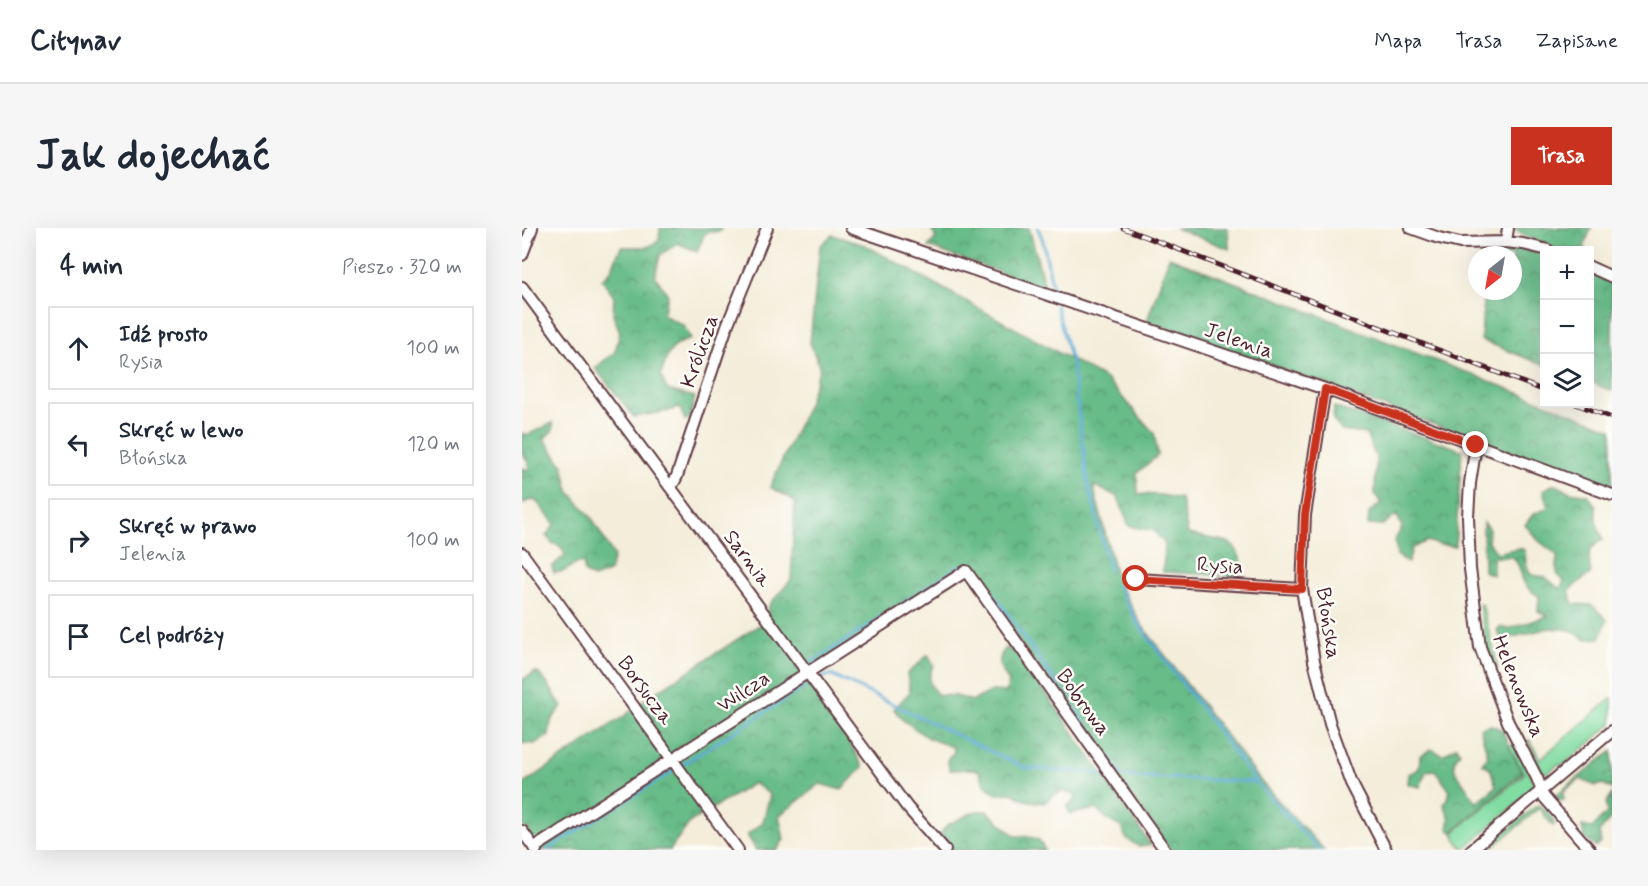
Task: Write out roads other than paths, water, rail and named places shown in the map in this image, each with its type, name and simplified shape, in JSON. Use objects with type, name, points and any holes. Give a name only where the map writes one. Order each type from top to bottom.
[{"type":"street","points":[[522,255],[532,228]]},
{"type":"street","name":"Królicza","points":[[669,486],[677,476],[727,326],[767,228]]},
{"type":"street","name":"Jelenia","points":[[851,228],[1325,389],[1612,495]]},
{"type":"street","points":[[1411,228],[1460,243],[1506,242],[1540,248]]},
{"type":"street","points":[[1506,242],[1508,228]]},
{"type":"street","points":[[1594,269],[1612,277]]},
{"type":"street","name":"Sarnia","points":[[522,287],[908,807],[945,850]]},
{"type":"street","name":"Błońska","points":[[1325,389],[1305,515],[1302,589],[1314,661],[1330,724],[1353,784],[1386,850]]},
{"type":"street","name":"Helenowska","points":[[1476,445],[1470,483],[1468,523],[1471,582],[1480,647],[1508,722],[1538,778],[1544,798],[1590,850]]},
{"type":"street","name":"Borsucza","points":[[522,553],[738,850]]},
{"type":"street","name":"Wilcza","points":[[535,849],[966,571],[971,578]]},
{"type":"street","name":"Bobrowa","points":[[971,578],[1165,850]]},
{"type":"street","name":"Rysia","points":[[1136,579],[1302,589]]},
{"type":"street","points":[[1471,850],[1612,731]]},
{"type":"street","points":[[522,831],[535,849]]},
{"type":"waterway","points":[[1038,228],[1043,241],[1053,290]]},
{"type":"waterway","points":[[1056,306],[1072,364],[1088,483],[1110,570]]},
{"type":"waterway","points":[[811,663],[961,565]]},
{"type":"waterway","points":[[981,576],[1122,776],[1256,782]]},
{"type":"waterway","points":[[1117,584],[1139,625],[1256,782],[1319,850]]},
{"type":"waterway","points":[[821,678],[830,675],[849,683],[1025,768],[1104,774]]},
{"type":"waterway","points":[[683,764],[806,686]]},
{"type":"waterway","points":[[548,849],[673,771]]},
{"type":"railway","points":[[1123,228],[1540,389]]},
{"type":"railway","points":[[1586,408],[1612,418]]}]
